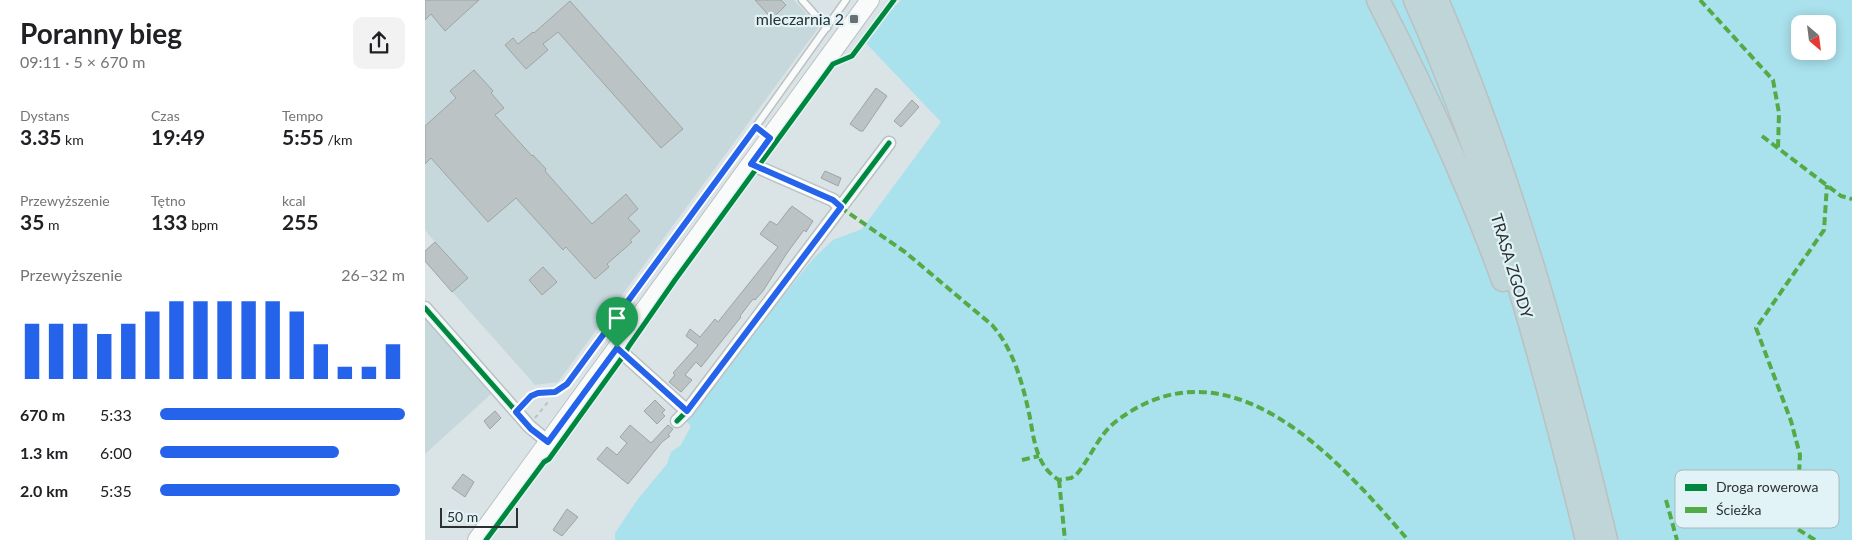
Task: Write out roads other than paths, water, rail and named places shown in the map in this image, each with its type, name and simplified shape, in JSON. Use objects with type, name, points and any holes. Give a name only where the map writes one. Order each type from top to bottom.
[{"type":"highway","points":[[1378,0],[1428,100],[1465,183],[1498,267],[1544,404],[1570,473]]},
{"type":"highway","name":"TRASA ZGODY","points":[[1415,0],[1464,123],[1509,251],[1552,402],[1587,540]]},
{"type":"highway","name":"TRASA ZGODY","points":[[1437,0],[1482,112],[1527,246],[1572,403],[1606,540]]},
{"type":"highway","points":[[1448,0],[1462,39],[1482,112]]},
{"type":"main road","points":[[477,540],[870,0]]},
{"type":"street","points":[[677,421],[687,411],[889,143]]},
{"type":"street","points":[[751,164],[833,200],[841,207]]},
{"type":"street","points":[[425,308],[531,429],[548,442]]},
{"type":"street","points":[[617,348],[687,411]]},
{"type":"lane","points":[[802,0],[827,28]]},
{"type":"lane","points":[[516,412],[531,396],[538,393],[555,392],[567,384],[704,199],[846,0]]},
{"type":"place","name":"mleczarnia 2","points":[[854,19]]}]
